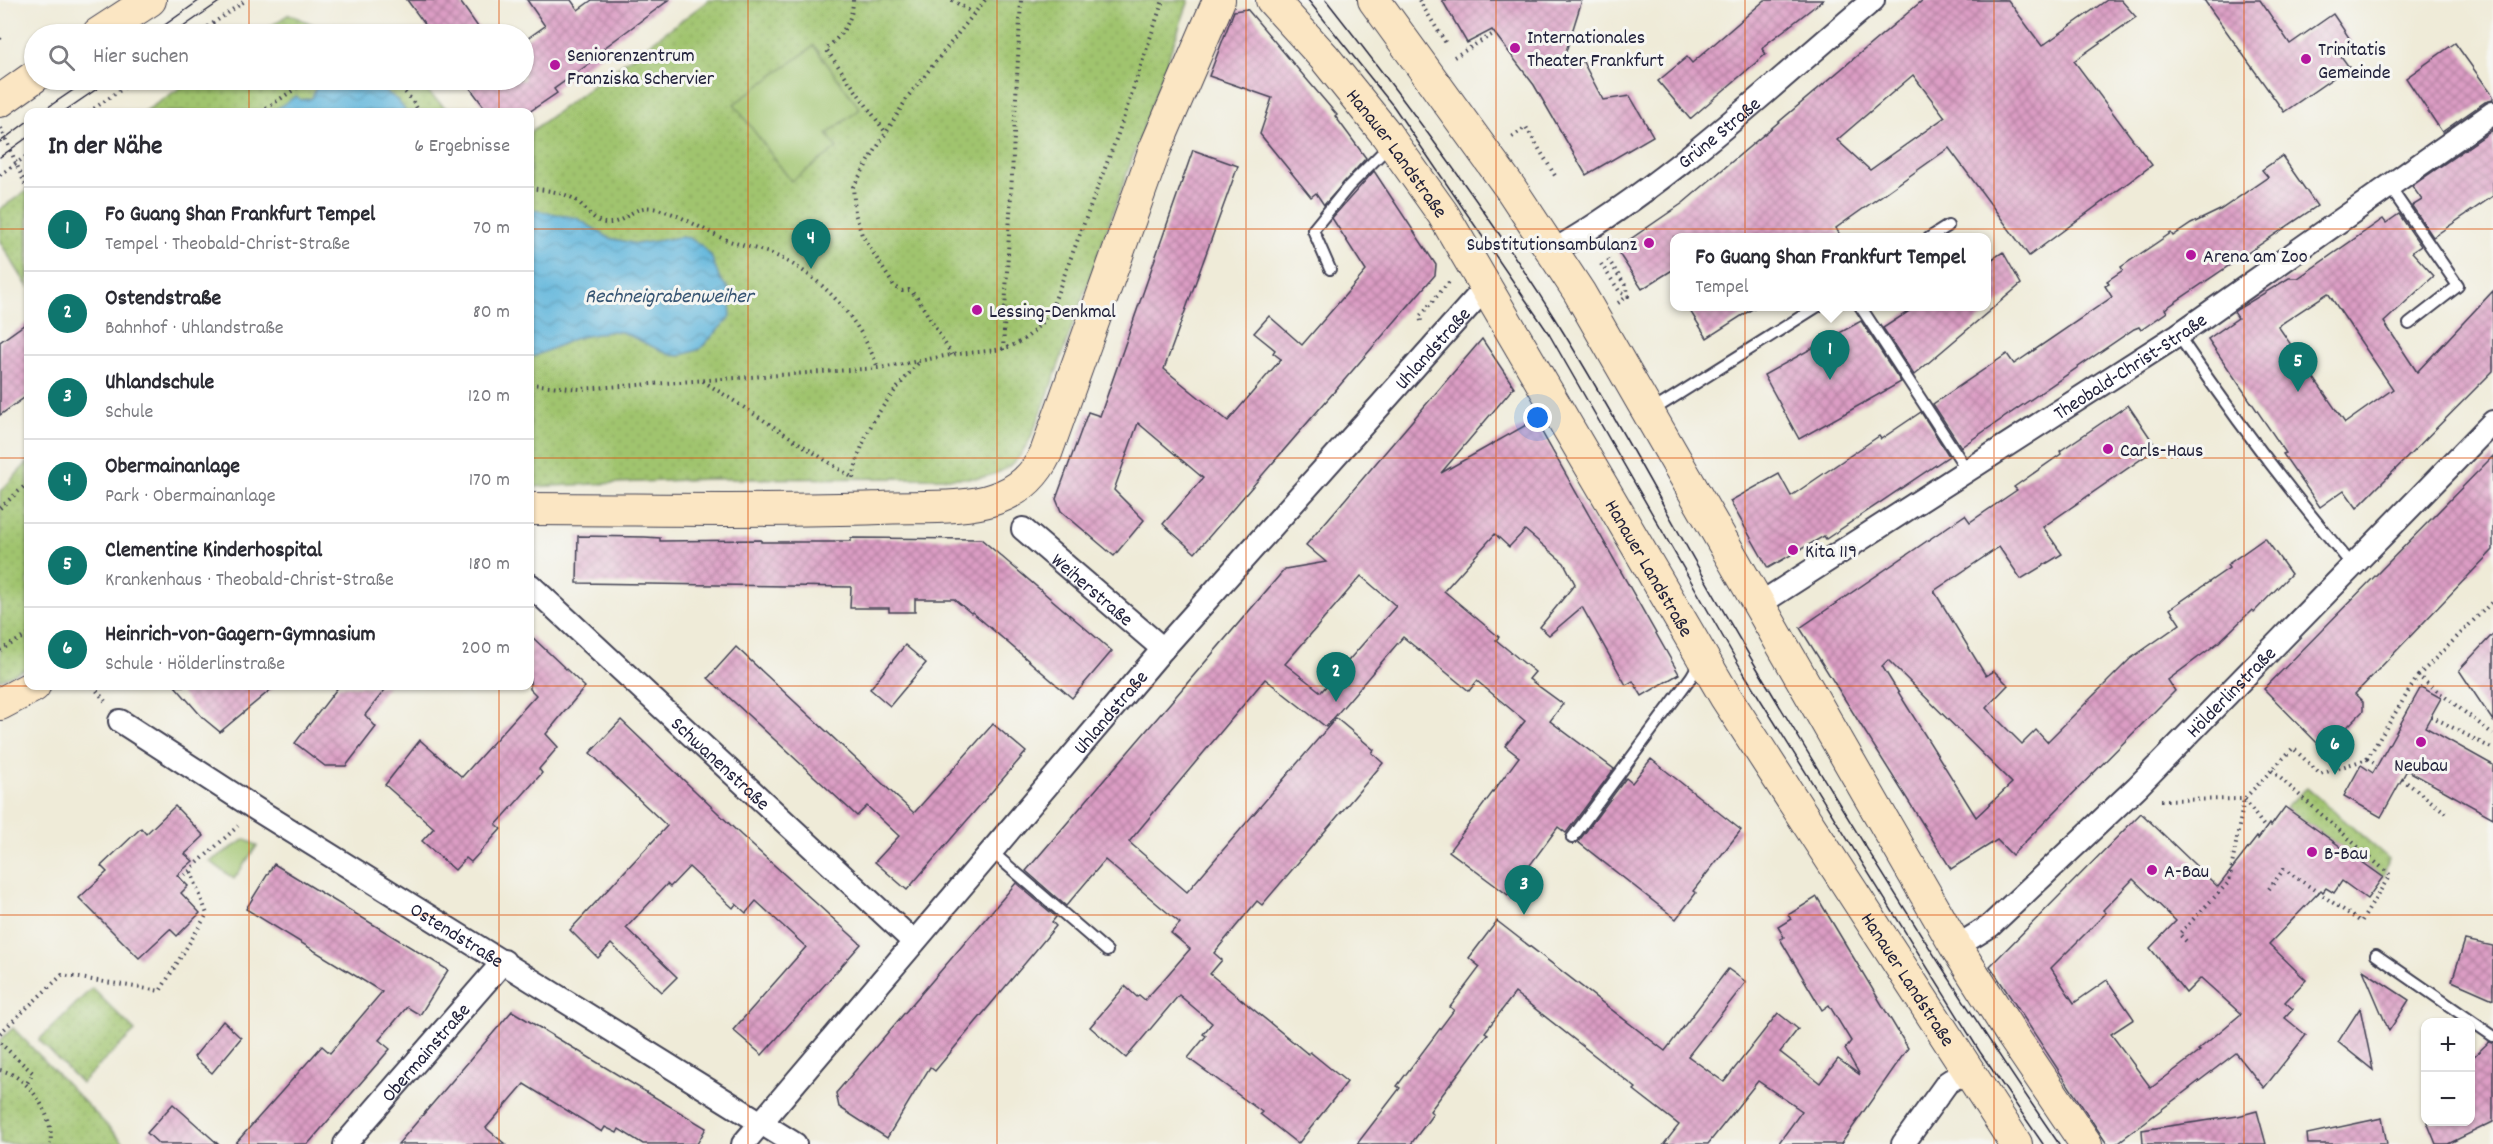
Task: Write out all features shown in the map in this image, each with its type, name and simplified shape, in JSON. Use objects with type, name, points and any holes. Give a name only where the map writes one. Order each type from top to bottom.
[{"type":"main road","points":[[113,24],[150,0]]},
{"type":"main road","points":[[534,509],[852,509],[941,506],[993,500],[1023,485],[1041,465],[1155,149],[1219,0]]},
{"type":"main road","name":"Hanauer Landstraße","points":[[1272,0],[1324,57],[1392,143],[1443,214],[1702,657],[2016,1144]]},
{"type":"main road","points":[[1374,0],[1511,189],[1552,251],[1650,412],[1956,947],[2086,1144]]},
{"type":"main road","points":[[0,100],[24,83]]},
{"type":"main road","points":[[0,704],[26,690]]},
{"type":"street","name":"Grüne Straße","points":[[1552,251],[1611,216],[1658,183],[1862,3]]},
{"type":"street","name":"Theobald-Christ-Straße","points":[[1758,604],[2178,334],[2493,113]]},
{"type":"street","name":"Uhlandstraße","points":[[743,1144],[1163,649],[1486,287]]},
{"type":"street","name":"Hölderlinstraße","points":[[1956,947],[1990,926],[2137,787],[2493,422]]},
{"type":"street","name":"Weiherstraße","points":[[1023,529],[1163,649]]},
{"type":"street","name":"Schwanenstraße","points":[[534,589],[914,942]]},
{"type":"street","name":"Ostendstraße","points":[[120,721],[256,809],[504,961],[795,1144]]},
{"type":"street","name":"Obermainstraße","points":[[345,1144],[504,961]]},
{"type":"street","points":[[1903,1144],[1947,1083],[1968,1069]]},
{"type":"lane","points":[[1330,269],[1314,230],[1348,187],[1392,143]]},
{"type":"lane","points":[[2389,186],[2458,286],[2409,324]]},
{"type":"lane","points":[[1936,233],[1948,226]]},
{"type":"lane","points":[[1650,412],[1810,311]]},
{"type":"lane","points":[[1863,311],[1967,470]]},
{"type":"lane","points":[[2178,334],[2240,425],[2304,508],[2353,566]]},
{"type":"lane","points":[[1572,838],[1691,677],[1702,657]]},
{"type":"lane","points":[[992,852],[1107,951]]},
{"type":"lane","points":[[2376,955],[2493,1036]]},
{"type":"path","points":[[212,24],[246,0]]},
{"type":"path","points":[[853,0],[847,26],[840,37],[826,50],[885,133]]},
{"type":"path","points":[[952,0],[973,13]]},
{"type":"path","points":[[952,355],[916,296],[909,290],[902,291],[894,286],[862,235],[855,213],[853,187],[909,95],[985,0]]},
{"type":"path","points":[[1003,350],[1021,0]]},
{"type":"path","points":[[534,384],[580,389],[878,368],[918,363],[952,355],[1003,350],[1024,339],[1039,327],[1051,310],[1121,124],[1163,0]]},
{"type":"path","points":[[1454,57],[1494,33]]},
{"type":"path","points":[[95,108],[121,90]]},
{"type":"path","points":[[267,108],[293,90]]},
{"type":"path","points":[[402,90],[409,94],[417,108]]},
{"type":"path","points":[[0,125],[24,182]]},
{"type":"path","points":[[1512,136],[1526,128],[1557,179]]},
{"type":"path","points":[[0,176],[24,158]]},
{"type":"path","points":[[534,189],[574,198],[591,216],[604,224],[620,221],[637,210],[650,207],[669,213],[723,238],[772,254],[805,272],[831,293],[856,321],[878,368]]},
{"type":"path","points":[[1601,264],[1620,292],[1628,296],[1627,288],[1608,259]]},
{"type":"path","points":[[1420,316],[1453,277]]},
{"type":"path","points":[[852,509],[853,478],[860,447],[869,426],[880,408],[918,363]]},
{"type":"path","points":[[701,380],[853,478]]},
{"type":"path","points":[[0,508],[24,487]]},
{"type":"path","points":[[2186,941],[2179,934],[2229,882],[2244,799],[2293,748],[2320,774],[2367,759],[2418,676],[2493,601]]},
{"type":"path","points":[[0,650],[24,637]]},
{"type":"path","points":[[2418,676],[2493,734]]},
{"type":"path","points":[[2431,716],[2493,748]]},
{"type":"path","points":[[2367,759],[2377,765]]},
{"type":"path","points":[[2269,889],[2284,869],[2361,922],[2391,875],[2271,770]]},
{"type":"path","points":[[2402,779],[2446,813]]},
{"type":"path","points":[[2137,787],[2151,800],[2244,799]]},
{"type":"path","points":[[2244,799],[2266,829]]},
{"type":"path","points":[[180,879],[256,809]]},
{"type":"path","points":[[0,1033],[62,975],[160,991],[207,914],[190,869]]},
{"type":"path","points":[[2202,902],[2206,906]]},
{"type":"path","points":[[0,1042],[33,1073],[26,1085]]},
{"type":"path","points":[[0,1070],[26,1085],[50,1123],[50,1144]]},
{"type":"green space","points":[[709,0],[1189,0],[1044,406],[1028,443],[1015,462],[994,474],[979,478],[707,479],[534,487],[534,129]]},
{"type":"green space","points":[[289,14],[312,24],[274,24]]},
{"type":"green space","points":[[814,46],[860,109],[827,134],[837,148],[791,181],[734,104]]},
{"type":"green space","points":[[177,90],[426,90],[446,108],[150,108]]},
{"type":"green space","points":[[24,193],[24,281],[0,242],[0,209]]},
{"type":"green space","points":[[24,466],[24,670],[0,680],[0,492]]},
{"type":"green space","points":[[2307,788],[2389,859],[2383,877],[2285,807]]},
{"type":"green space","points":[[246,839],[257,846],[234,879],[210,861]]},
{"type":"green space","points":[[92,988],[135,1031],[81,1083],[39,1040]]},
{"type":"green space","points":[[13,1028],[125,1144],[0,1144],[0,1040]]},
{"type":"water","points":[[315,90],[381,90],[389,94],[403,108],[278,108],[296,96],[301,100],[312,98]]},
{"type":"water","name":"Rechneigrabenweiher","points":[[534,210],[577,218],[609,238],[637,244],[681,237],[689,238],[701,245],[711,256],[720,279],[729,289],[731,316],[700,349],[679,356],[668,354],[622,332],[612,331],[576,338],[534,356]]},
{"type":"building","points":[[407,0],[459,0],[476,24],[425,24]]},
{"type":"building","name":"Seniorenzentrum Franziska Schervier","points":[[527,0],[571,0],[578,10],[592,0],[669,0],[604,48],[607,51],[554,89],[557,93],[534,109],[485,108],[472,90],[534,90],[534,34],[545,26]]},
{"type":"building","points":[[1442,0],[1582,0],[1563,61],[1583,62],[1603,100],[1630,96],[1653,136],[1586,175],[1534,85],[1492,30],[1467,43]]},
{"type":"building","points":[[1765,0],[1823,0],[1765,45],[1762,49],[1766,54],[1690,119],[1658,81],[1687,57],[1692,63]]},
{"type":"building","points":[[1923,0],[2008,0],[2042,46],[2107,0],[2121,0],[2136,17],[2074,61],[2152,165],[2029,256],[1949,148],[1836,228],[1839,233],[1670,233],[1670,272],[1642,289],[1616,249],[1683,203]],"holes":[[[1913,75],[1945,117],[1870,170],[1837,140]]]},
{"type":"building","name":"Trinitatis Gemeinde","points":[[2204,0],[2260,0],[2290,44],[2333,14],[2352,42],[2338,52],[2349,67],[2284,112]]},
{"type":"building","points":[[1247,9],[1337,115],[1335,116],[1366,158],[1324,205],[1316,193],[1311,197],[1260,134],[1272,98],[1209,76],[1234,11]]},
{"type":"building","points":[[2455,43],[2493,96],[2493,100],[2485,102],[2442,132],[2406,78]]},
{"type":"building","points":[[2493,130],[2493,196],[2433,237],[2412,206],[2422,200],[2412,186]]},
{"type":"building","points":[[1193,150],[1238,166],[1164,369],[1228,421],[1281,359],[1273,353],[1275,350],[1254,333],[1269,316],[1302,345],[1366,271],[1332,218],[1374,171],[1436,265],[1435,275],[1195,553],[1163,524],[1203,478],[1138,423],[1114,490],[1144,520],[1114,556],[1061,511],[1056,499],[1088,412],[1100,416]]},
{"type":"building","points":[[2282,156],[2317,206],[2165,309],[2167,312],[2141,330],[2139,327],[2134,329],[1961,447],[1933,404],[2007,354],[2014,364],[2112,297],[2105,286],[2109,284],[2107,281],[2123,270],[2121,267],[2171,233],[2173,236],[2220,210],[2268,177],[2262,170]]},
{"type":"building","points":[[2399,214],[2421,246],[2412,252],[2434,276],[2384,322],[2417,372],[2493,291],[2493,371],[2357,508],[2344,490],[2320,507],[2208,339],[2238,318],[2234,312],[2238,309],[2289,278],[2298,278],[2383,219],[2386,223]],"holes":[[[2328,293],[2393,389],[2345,423],[2278,326]]]},
{"type":"building","points":[[2003,252],[2021,284],[1991,310],[1991,260]]},
{"type":"building","points":[[1690,311],[1749,311],[1707,338]]},
{"type":"building","points":[[1909,311],[1989,311],[1914,375],[1883,328]]},
{"type":"building","points":[[1861,321],[1901,382],[1799,439],[1764,375]]},
{"type":"building","points":[[24,325],[24,398],[0,415],[0,342]]},
{"type":"building","points":[[1482,339],[1514,387],[1441,473],[1535,420],[1679,674],[1642,696],[1633,681],[1626,685],[1582,607],[1549,635],[1540,627],[1575,584],[1564,563],[1525,530],[1509,547],[1495,534],[1444,591],[1499,637],[1496,640],[1535,672],[1529,679],[1563,704],[1550,721],[1614,769],[1566,833],[1558,827],[1508,895],[1449,851],[1519,757],[1505,746],[1525,721],[1477,681],[1469,691],[1403,637],[1326,727],[1265,679],[1129,842],[1187,892],[1336,718],[1374,750],[1372,753],[1383,763],[1262,905],[1257,901],[1214,953],[1222,960],[1210,974],[1308,1054],[1310,1052],[1347,1082],[1298,1144],[1260,1114],[1262,1112],[1188,1058],[1206,1036],[1203,1034],[1212,1023],[1179,995],[1126,1058],[1090,1027],[1125,986],[1137,997],[1139,995],[1145,1000],[1190,949],[1171,933],[1180,923],[1105,860],[1066,906],[1026,871],[1285,569],[1326,562],[1306,545]],"holes":[[[1361,576],[1396,606],[1321,692],[1285,664]]]},
{"type":"building","points":[[2128,405],[2157,448],[2043,527],[2062,554],[2021,579],[1999,547],[1934,591],[1986,676],[1994,671],[2008,685],[1986,708],[2022,744],[2036,730],[2047,742],[2130,659],[2180,624],[2170,609],[2229,568],[2227,565],[2265,538],[2291,574],[2254,612],[2252,610],[2219,642],[2168,680],[2175,691],[2012,855],[1997,840],[1951,869],[1800,628],[1965,515],[1970,522],[2017,490],[2014,487],[2061,454],[2060,451]],"holes":[[[1888,660],[2012,783],[1976,817],[1882,666]]]},
{"type":"building","points":[[1921,412],[1949,456],[1826,539],[1824,536],[1768,568],[1730,501],[1779,474],[1791,496],[1879,436],[1881,439]]},
{"type":"building","points":[[2493,456],[2493,550],[2355,694],[2363,702],[2363,711],[2324,750],[2264,689]]},
{"type":"building","points":[[578,536],[645,537],[660,538],[660,541],[761,540],[761,542],[835,542],[851,541],[851,538],[981,539],[1112,651],[1072,698],[954,599],[915,599],[915,612],[889,612],[889,608],[850,608],[851,587],[577,583]]},
{"type":"building","points":[[2493,634],[2493,721],[2459,670]]},
{"type":"building","points":[[534,639],[585,687],[546,734],[558,747],[539,769],[542,773],[496,825],[501,829],[471,862],[466,858],[455,870],[422,841],[434,828],[385,785],[420,740],[462,777],[536,695],[531,690],[534,690]]},
{"type":"building","points":[[905,645],[926,663],[890,706],[870,689]]},
{"type":"building","points":[[736,647],[914,813],[993,724],[1026,752],[907,890],[875,862],[899,836],[867,806],[857,816],[708,678]]},
{"type":"building","name":"Neubau","points":[[2421,687],[2441,698],[2425,727],[2493,765],[2493,818],[2407,770],[2381,817],[2344,796],[2361,765],[2373,773]]},
{"type":"building","points":[[178,690],[270,690],[220,732],[203,718]]},
{"type":"building","points":[[336,690],[385,690],[365,715],[376,727],[346,766],[325,766],[295,743]]},
{"type":"building","points":[[621,720],[741,835],[861,944],[762,1055],[733,1030],[806,947],[756,901],[746,913],[736,904],[733,908],[689,867],[670,887],[667,884],[626,928],[677,977],[662,992],[611,944],[598,958],[570,930],[667,826],[590,753]]},
{"type":"building","points":[[1651,759],[1741,830],[1693,891],[1696,893],[1676,919],[1578,842],[1626,778],[1632,783]]},
{"type":"building","points":[[175,806],[204,836],[185,854],[193,861],[177,875],[188,886],[181,893],[200,913],[177,936],[170,929],[139,958],[79,898],[107,872],[101,866],[141,828],[146,834]]},
{"type":"building","points":[[2285,807],[2383,877],[2367,899],[2342,881],[2334,893],[2326,888],[2323,892],[2321,890],[2269,944],[2306,980],[2285,1002],[2293,1009],[2285,1018],[2306,1035],[2264,1088],[2236,1053],[2116,1144],[2107,1144],[1990,966],[2141,813],[2218,887],[2257,837],[2258,839],[2269,824],[2271,826]],"holes":[[[2133,879],[2176,921],[2150,948],[2186,993],[2201,978],[2241,1014],[2198,1050],[2200,1051],[2151,1088],[2111,1034],[2134,1019],[2107,980],[2074,1003],[2051,968],[2106,913],[2103,910]]]},
{"type":"building","points":[[274,864],[448,970],[420,1015],[407,1007],[379,1040],[390,1049],[308,1144],[235,1144],[322,1046],[330,1053],[382,992],[246,909]]},
{"type":"building","points":[[1016,883],[1056,917],[1052,922],[1056,926],[935,1071],[930,1067],[887,1138],[839,1107],[836,1093]]},
{"type":"building","points":[[1817,897],[1908,1048],[1841,1144],[1778,1144],[1802,1111],[1758,1081],[1708,1144],[1664,1144],[1679,1125],[1634,1090],[1636,1088],[1515,993],[1485,1032],[1488,1034],[1430,1111],[1433,1114],[1411,1144],[1357,1144],[1400,1088],[1397,1086],[1454,1010],[1450,1007],[1480,967],[1469,958],[1497,921],[1665,1051],[1728,969],[1746,982],[1688,1056],[1724,1082],[1778,1013],[1798,1029],[1780,1052],[1820,1083],[1838,1059],[1860,1075],[1845,1049],[1851,1041],[1829,1005],[1822,1010],[1780,939],[1784,937],[1778,927],[1791,919],[1788,915]]},
{"type":"building","points":[[2465,940],[2493,946],[2493,999],[2452,981]]},
{"type":"building","points":[[2363,970],[2409,1000],[2389,1031]]},
{"type":"building","points":[[2360,1008],[2373,1070],[2338,1042]]},
{"type":"building","points":[[512,1011],[706,1128],[697,1144],[643,1144],[619,1129],[617,1133],[605,1127],[602,1132],[524,1084],[486,1128],[505,1144],[398,1144]]},
{"type":"building","points":[[223,1021],[241,1038],[212,1073],[194,1057]]},
{"type":"building","points":[[2489,1042],[2493,1043],[2493,1122],[2448,1144],[2436,1144],[2429,1126],[2475,1126],[2475,1055]]},
{"type":"building","points":[[173,1104],[218,1144],[159,1144],[147,1133]]},
{"type":"building","points":[[2257,1111],[2266,1144],[2143,1144],[2142,1130],[2238,1116]]},
{"type":"building","points":[[2382,1118],[2387,1144],[2308,1144],[2307,1134]]},
{"type":"tram line","points":[[166,24],[200,0]]},
{"type":"tram line","points":[[187,24],[222,0]]},
{"type":"tram line","points":[[1308,0],[1394,107],[1549,334],[1742,670],[1980,1052],[2043,1144]]},
{"type":"tram line","points":[[1326,0],[1448,160],[1560,327],[1730,623],[1828,786],[1941,967],[2059,1144]]},
{"type":"tram line","points":[[47,108],[73,90]]},
{"type":"tram line","points":[[69,108],[95,90]]},
{"type":"tram line","points":[[0,142],[24,124]]},
{"type":"tram line","points":[[0,157],[24,140]]},
{"type":"place","name":"Internationales Theater Frankfurt","points":[[1515,48]]},
{"type":"place","name":"Trinitatis Gemeinde","points":[[2306,59]]},
{"type":"place","name":"Seniorenzentrum Franziska Schervier","points":[[555,65]]},
{"type":"place","name":"Substitutionsambulanz","points":[[1649,243]]},
{"type":"place","name":"Arena am Zoo","points":[[2191,255]]},
{"type":"place","name":"Obermainanlage","points":[[811,269]]},
{"type":"place","name":"Lessing-Denkmal","points":[[977,310]]},
{"type":"place","name":"Fo Guang Shan Frankfurt Tempel","points":[[1830,380]]},
{"type":"place","name":"Clementine Kinderhospital","points":[[2298,392]]},
{"type":"place","name":"Carls-Haus","points":[[2108,449]]},
{"type":"place","name":"Kita 119","points":[[1793,550]]},
{"type":"place","name":"Ostendstraße","points":[[1336,702]]},
{"type":"place","name":"Neubau","points":[[2421,742]]},
{"type":"place","name":"Heinrich-von-Gagern-Gymnasium","points":[[2335,775]]},
{"type":"place","name":"B-Bau","points":[[2312,852]]},
{"type":"place","name":"A-Bau","points":[[2152,870]]},
{"type":"place","name":"Uhlandschule","points":[[1524,915]]}]
